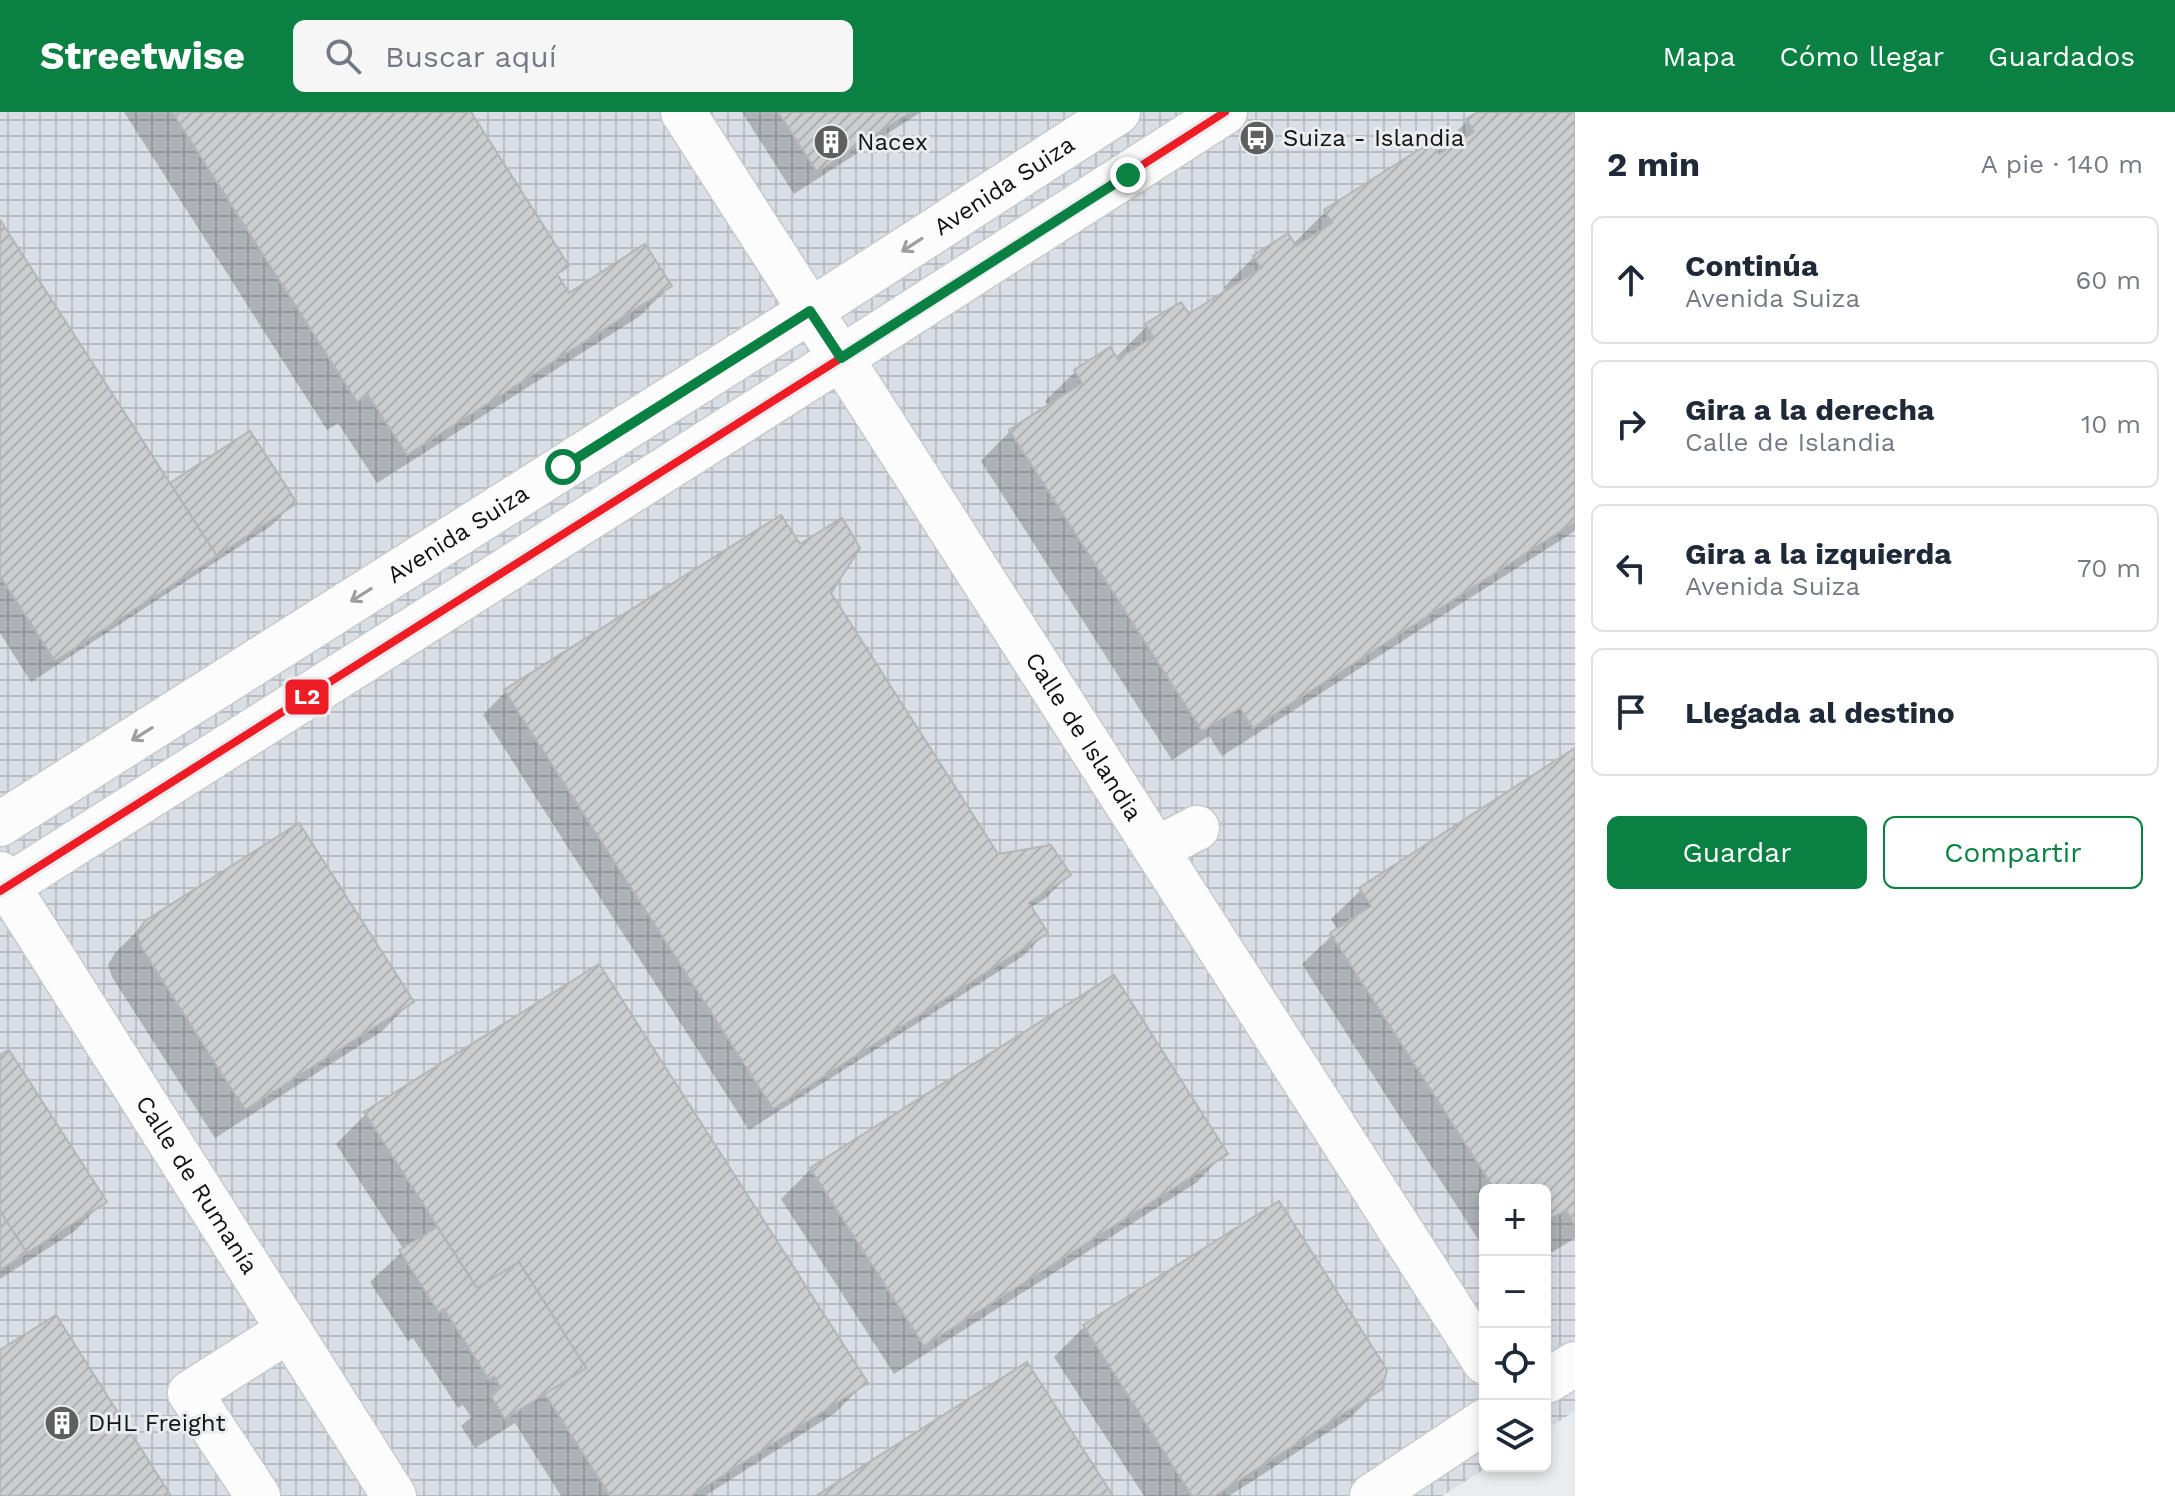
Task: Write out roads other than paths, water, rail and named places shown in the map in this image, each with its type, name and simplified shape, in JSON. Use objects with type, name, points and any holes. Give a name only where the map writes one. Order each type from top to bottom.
[{"type":"street","name":"Calle de Islandia","points":[[683,112],[1479,1353]]},
{"type":"street","name":"Avenida Suiza","points":[[0,824],[810,311],[1118,112]]},
{"type":"street","points":[[3,884],[841,358],[1225,112]]},
{"type":"street","points":[[1156,849],[1197,828]]},
{"type":"street","name":"Calle de Rumanía","points":[[3,884],[394,1496]]},
{"type":"street","points":[[258,1496],[190,1393],[289,1330]]},
{"type":"street","points":[[1551,1378],[1575,1364]]},
{"type":"street","points":[[1372,1496],[1479,1425]]},
{"type":"place","name":"Suiza - Islandia","points":[[1257,138]]},
{"type":"place","name":"Nacex","points":[[831,142]]},
{"type":"place","name":"DHL Freight","points":[[62,1423]]}]
